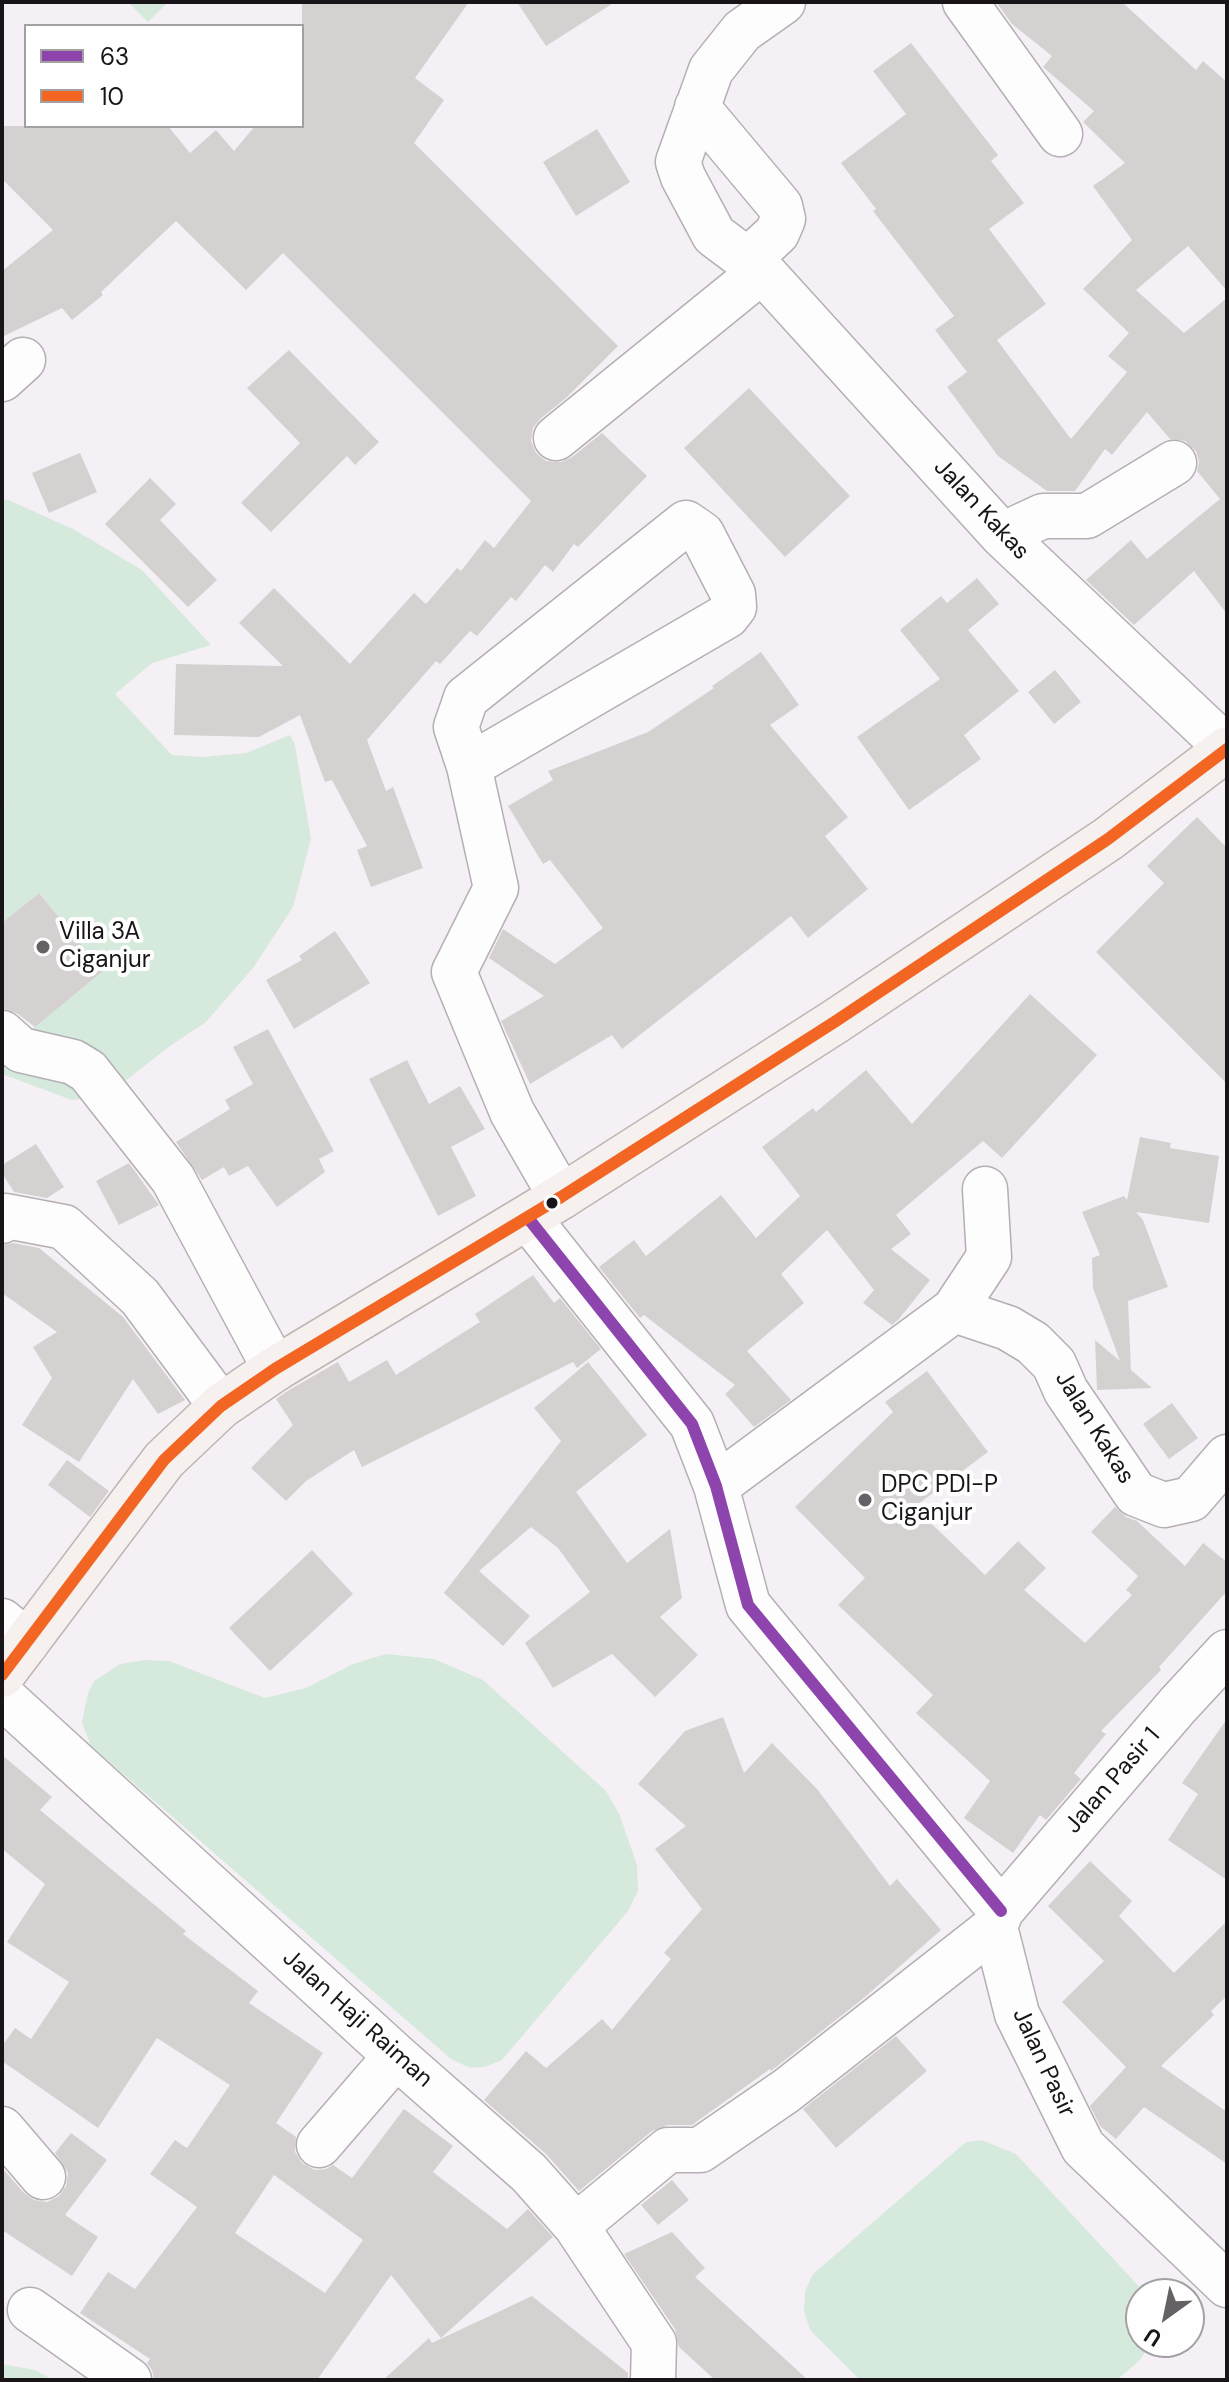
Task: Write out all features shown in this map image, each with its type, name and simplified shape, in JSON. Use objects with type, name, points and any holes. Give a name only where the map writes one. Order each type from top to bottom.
[{"type":"main road","points":[[10,1646],[164,1460],[221,1406],[275,1369],[545,1208],[836,1021],[1095,847],[1227,749]]},
{"type":"street","name":"Jalan Kakas","points":[[783,2],[732,17],[678,162],[714,235],[761,256],[1002,535],[1227,749]]},
{"type":"street","points":[[965,2],[1060,134]]},
{"type":"street","points":[[556,438],[761,256],[783,219],[780,206],[697,107]]},
{"type":"street","points":[[1002,535],[1043,516],[1087,516],[1174,463]]},
{"type":"street","name":"Jalan Pasir","points":[[469,766],[727,616],[734,607],[733,594],[702,534],[686,523],[466,698],[456,727],[469,766],[496,888],[454,972],[512,1112],[545,1208],[692,1424],[716,1486],[748,1605],[998,1919],[1017,2014],[1083,2147],[1227,2285]]},
{"type":"street","points":[[2,1033],[21,1050],[73,1062],[88,1071],[173,1179],[275,1369]]},
{"type":"street","points":[[716,1486],[954,1310],[989,1257],[985,1189]]},
{"type":"street","points":[[2,1221],[6,1216],[64,1227],[140,1297],[221,1406]]},
{"type":"street","name":"Jalan Kakas","points":[[954,1310],[1008,1328],[1033,1343],[1054,1364],[1066,1391],[1136,1494],[1164,1505],[1191,1499],[1227,1457]]},
{"type":"street","name":"Jalan Pasir 1","points":[[576,2226],[668,2150],[700,2150],[786,2091],[998,1919],[1178,1705],[1227,1652]]},
{"type":"street","name":"Jalan Haji Raiman","points":[[2,1696],[396,2056],[529,2173],[576,2226],[654,2343],[653,2380]]},
{"type":"street","points":[[319,2145],[396,2056]]},
{"type":"street","points":[[2,2129],[43,2177]]},
{"type":"street","points":[[30,2310],[129,2380]]},
{"type":"green space","points":[[128,2],[168,2],[148,22]]},
{"type":"green space","points":[[6,499],[73,529],[142,570],[211,645],[152,663],[115,694],[172,755],[203,757],[246,753],[290,735],[295,745],[311,839],[293,907],[253,968],[206,1022],[106,1096],[72,1100],[2,1074],[2,1008],[25,1035],[103,971],[39,893],[2,923],[2,808],[5,804],[2,800],[2,503]]},
{"type":"green space","points":[[386,1654],[434,1659],[483,1680],[606,1791],[620,1816],[637,1865],[638,1891],[628,1911],[502,2060],[484,2067],[470,2068],[451,2059],[91,1746],[82,1722],[94,1681],[120,1664],[145,1660],[169,1661],[265,1698],[306,1688],[353,1664]]},
{"type":"green space","points":[[982,2140],[1016,2154],[1131,2278],[1125,2278],[1125,2358],[1141,2358],[1117,2380],[860,2380],[810,2330],[804,2311],[805,2291],[813,2274],[966,2142]]},
{"type":"green space","points":[[2,2364],[35,2370],[53,2380],[2,2380]]},
{"type":"building","points":[[302,2],[469,2],[415,78],[444,100],[414,143],[618,346],[533,428],[531,441],[536,453],[546,461],[561,462],[602,433],[647,476],[578,547],[574,544],[553,572],[545,565],[516,601],[511,597],[477,636],[470,631],[440,664],[436,661],[367,740],[386,791],[393,787],[423,868],[371,887],[357,850],[367,846],[332,780],[325,782],[300,715],[259,737],[174,735],[176,664],[283,666],[239,623],[274,588],[350,664],[414,593],[426,604],[457,568],[461,571],[485,540],[494,548],[531,501],[283,253],[246,290],[176,221],[101,292],[103,295],[72,320],[62,308],[2,337],[2,271],[53,230],[2,179],[2,126],[170,128],[190,153],[216,130],[234,151],[253,128],[304,128]]},
{"type":"building","points":[[517,2],[615,2],[546,46]]},
{"type":"building","points":[[996,2],[1122,2],[1196,70],[1203,61],[1227,82],[1227,291],[1188,246],[1136,290],[1184,333],[1227,298],[1227,614],[1194,571],[1134,625],[1086,580],[1131,540],[1147,559],[1220,499],[1197,471],[1199,462],[1196,451],[1185,441],[1170,439],[1147,412],[1112,455],[1105,449],[1075,491],[1047,491],[998,456],[947,387],[967,372],[935,330],[954,316],[873,211],[876,209],[841,163],[906,114],[873,71],[911,43],[998,155],[991,161],[1024,203],[989,229],[1046,304],[997,340],[1071,439],[1127,372],[1108,356],[1129,333],[1083,289],[1132,240],[1093,186],[1125,163],[1083,122],[1094,111],[1043,67],[1052,56],[1012,24]]},
{"type":"building","points":[[597,129],[630,182],[576,216],[543,162]]},
{"type":"building","points":[[289,350],[379,442],[355,465],[347,456],[271,532],[241,503],[300,443],[247,388]]},
{"type":"building","points":[[749,388],[850,496],[785,557],[684,448]]},
{"type":"building","points":[[80,453],[97,492],[49,513],[32,473]]},
{"type":"building","points":[[150,478],[176,504],[160,520],[217,580],[188,607],[105,524]]},
{"type":"building","points":[[977,578],[999,604],[968,630],[1019,691],[964,735],[981,759],[909,810],[857,737],[940,679],[900,630],[941,596],[947,603]]},
{"type":"building","points":[[761,652],[799,705],[770,725],[848,817],[825,836],[868,889],[808,938],[791,916],[622,1049],[612,1035],[530,1084],[501,1021],[544,996],[489,958],[503,929],[555,964],[603,928],[550,860],[543,864],[508,806],[553,780],[548,771],[648,732]]},
{"type":"building","points":[[1055,670],[1081,702],[1054,724],[1028,692]]},
{"type":"building","points":[[1197,817],[1227,848],[1227,1084],[1096,952],[1164,883],[1147,866]]},
{"type":"building","name":"Villa 3A Ciganjur","points":[[39,893],[103,971],[35,1027],[18,1014],[2,1008],[2,923]]},
{"type":"building","points":[[335,931],[370,983],[294,1029],[266,980],[302,960],[299,956]]},
{"type":"building","points":[[1030,994],[1097,1055],[1002,1158],[983,1141],[896,1215],[911,1234],[891,1249],[930,1280],[892,1325],[863,1303],[874,1290],[827,1230],[781,1274],[804,1303],[747,1351],[791,1400],[754,1427],[725,1394],[735,1385],[644,1315],[640,1318],[599,1267],[634,1240],[646,1256],[721,1195],[756,1238],[800,1196],[762,1147],[813,1108],[816,1112],[866,1070],[912,1124]]},
{"type":"building","points":[[268,1029],[334,1151],[319,1159],[325,1172],[277,1207],[248,1166],[229,1176],[224,1167],[202,1180],[176,1142],[230,1109],[225,1100],[253,1084],[233,1047]]},
{"type":"building","points":[[407,1060],[429,1104],[460,1086],[485,1129],[451,1147],[476,1196],[438,1216],[369,1079]]},
{"type":"building","points":[[1140,1137],[1171,1143],[1170,1148],[1219,1156],[1209,1223],[1136,1212],[1143,1220],[1168,1287],[1128,1301],[1131,1370],[1152,1388],[1097,1390],[1095,1340],[1120,1361],[1093,1288],[1092,1258],[1100,1255],[1082,1212],[1124,1196],[1127,1200]]},
{"type":"building","points":[[36,1144],[64,1187],[47,1198],[14,1192],[2,1173],[2,1165]]},
{"type":"building","points":[[129,1163],[159,1205],[119,1225],[96,1181]]},
{"type":"building","points":[[13,1243],[39,1248],[123,1317],[185,1400],[158,1414],[133,1379],[79,1462],[22,1425],[52,1378],[33,1347],[57,1332],[2,1293],[2,1245]]},
{"type":"building","points":[[533,1275],[554,1303],[560,1298],[601,1349],[577,1368],[573,1362],[362,1467],[354,1450],[306,1481],[286,1501],[251,1468],[293,1425],[276,1399],[289,1390],[338,1362],[349,1382],[387,1360],[396,1375],[480,1322],[475,1314]]},
{"type":"building","points":[[588,1362],[647,1435],[576,1492],[627,1563],[670,1529],[682,1598],[660,1617],[698,1655],[655,1697],[612,1654],[553,1688],[525,1643],[590,1592],[558,1548],[531,1527],[479,1571],[530,1616],[503,1646],[444,1593],[561,1441],[534,1408]]},
{"type":"building","points":[[927,1371],[988,1452],[914,1507],[985,1575],[1018,1541],[1046,1568],[1024,1590],[1085,1643],[1132,1595],[1126,1590],[1138,1576],[1091,1532],[1115,1507],[1126,1517],[1137,1521],[1185,1566],[1203,1543],[1227,1562],[1227,1591],[1159,1667],[1161,1670],[1101,1731],[1106,1734],[1074,1773],[1081,1779],[1046,1820],[1040,1815],[1013,1853],[964,1818],[990,1781],[916,1713],[933,1695],[838,1605],[865,1578],[795,1507],[893,1412],[885,1402]]},
{"type":"building","points":[[1172,1403],[1198,1438],[1169,1459],[1143,1424]]},
{"type":"building","points":[[67,1460],[109,1491],[90,1517],[48,1485]]},
{"type":"building","points":[[312,1550],[353,1594],[270,1671],[229,1628]]},
{"type":"building","points":[[723,1717],[744,1773],[772,1743],[817,1789],[890,1886],[897,1879],[941,1930],[865,1997],[771,2071],[692,2125],[668,2125],[652,2131],[579,2191],[546,2154],[484,2100],[526,2051],[546,2068],[602,2019],[612,2030],[671,1959],[664,1953],[702,1909],[655,1849],[686,1826],[638,1784],[685,1731]]},
{"type":"building","points":[[1227,1719],[1227,1880],[1168,1840],[1198,1794],[1182,1783]]},
{"type":"building","points":[[2,1755],[52,1797],[40,1810],[186,1931],[183,1934],[258,1991],[249,2003],[323,2053],[276,2123],[296,2137],[295,2152],[302,2163],[315,2170],[333,2165],[352,2178],[404,2109],[453,2146],[433,2172],[507,2229],[528,2209],[553,2237],[441,2338],[391,2275],[317,2380],[154,2380],[147,2363],[150,2359],[80,2313],[108,2272],[135,2289],[197,2207],[150,2174],[175,2140],[187,2148],[230,2085],[157,2038],[98,2128],[2,2061],[2,2046],[15,2028],[31,2039],[69,1982],[7,1942],[45,1884],[2,1849]],"holes":[[[274,2175],[363,2240],[325,2293],[235,2233]]]},
{"type":"building","points":[[1090,1861],[1132,1901],[1119,1916],[1174,1973],[1227,1921],[1227,1996],[1211,2011],[1214,2015],[1161,2066],[1227,2112],[1227,2164],[1144,2107],[1116,2139],[1100,2126],[1090,2106],[1126,2067],[1062,2002],[1104,1961],[1048,1906]]},
{"type":"building","points":[[896,2036],[927,2071],[836,2148],[803,2109]]},
{"type":"building","points":[[71,2133],[107,2160],[65,2215],[98,2237],[72,2276],[2,2230],[2,2168],[34,2200],[47,2202],[59,2196],[66,2186],[68,2173],[55,2153]]},
{"type":"building","points":[[672,2180],[689,2200],[658,2225],[641,2205]]},
{"type":"building","points":[[672,2232],[705,2268],[695,2277],[808,2380],[715,2380],[679,2347],[675,2329],[624,2254]]},
{"type":"building","points":[[532,2296],[628,2373],[628,2380],[383,2380],[429,2338],[432,2343]]},
{"type":"transit line","name":"10","points":[[2,1675],[164,1460],[221,1406],[275,1369],[561,1197],[836,1021],[1108,839],[1227,749]]},
{"type":"transit line","name":"63","points":[[528,1218],[692,1424],[716,1486],[748,1605],[1001,1911]]},
{"type":"place","name":"Villa 3A Ciganjur","points":[[43,947]]},
{"type":"place","name":"DPC PDI-P Ciganjur","points":[[865,1500]]}]
